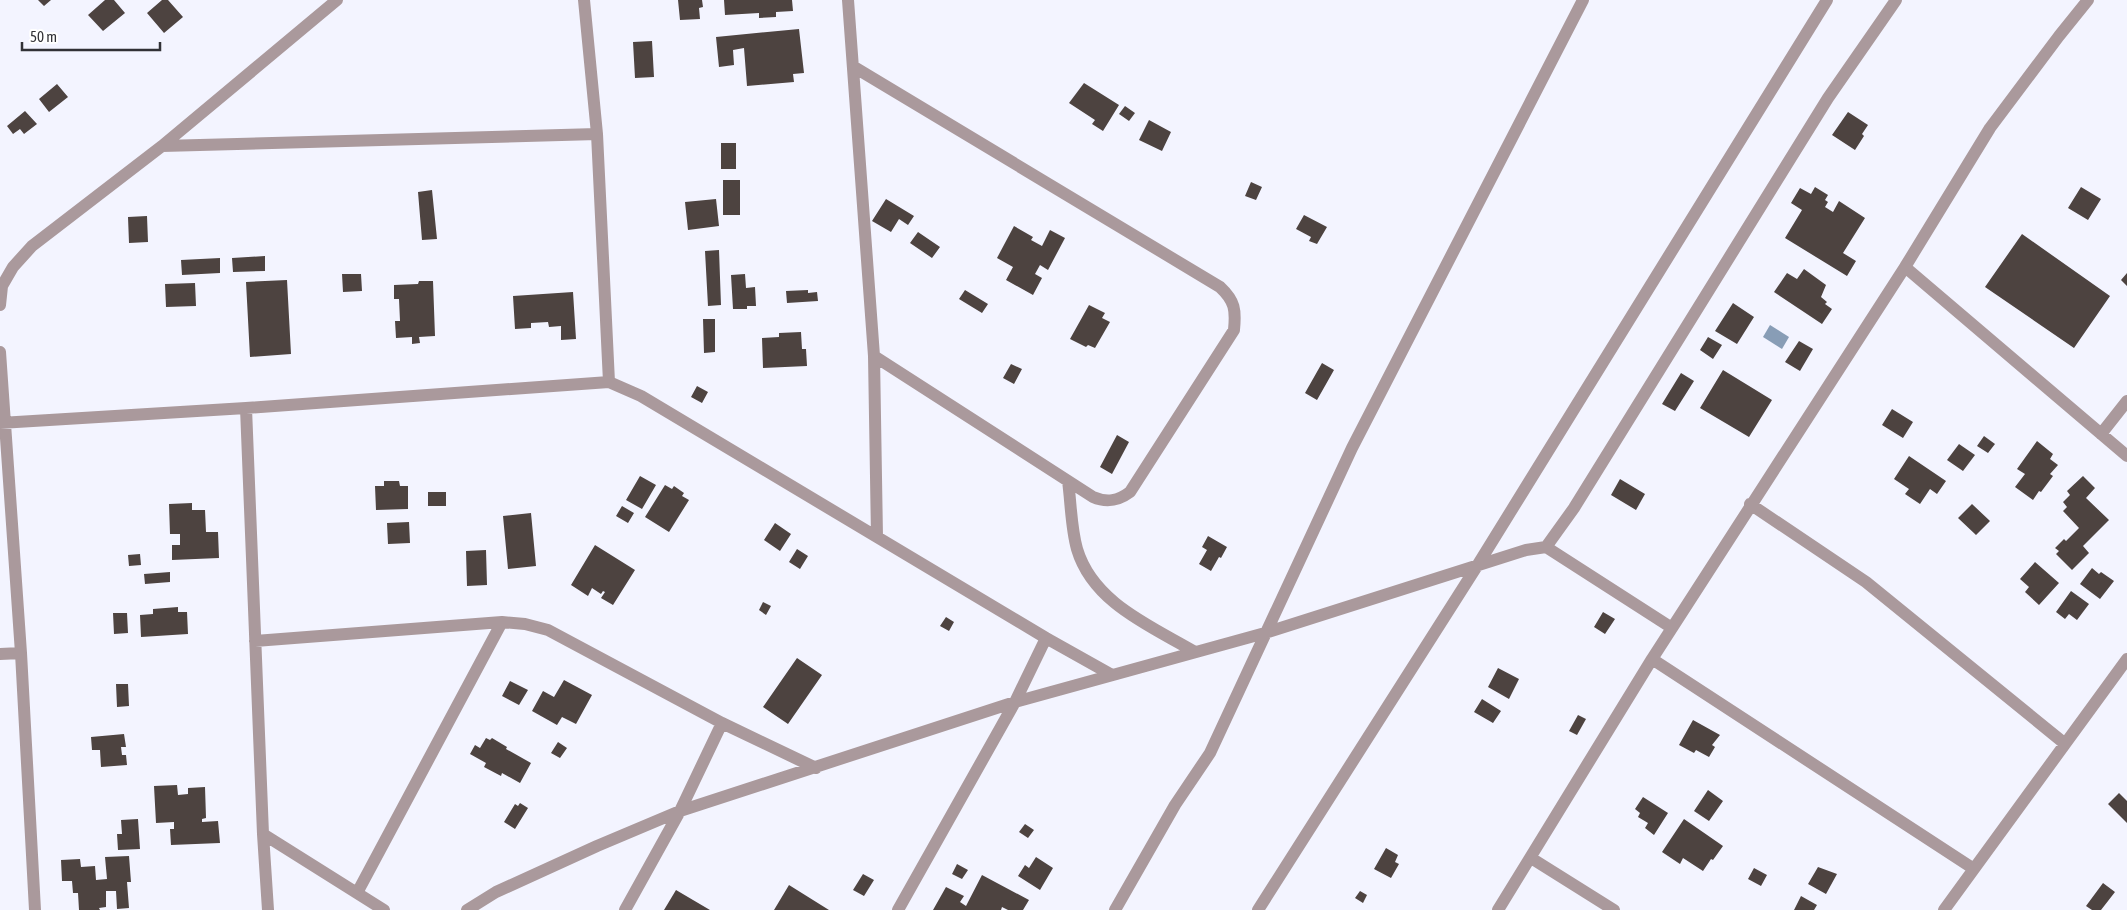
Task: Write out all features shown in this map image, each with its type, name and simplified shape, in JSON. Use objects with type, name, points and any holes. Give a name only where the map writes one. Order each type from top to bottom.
[{"type":"street","points":[[0,305],[2,286],[13,267],[32,246],[162,146],[337,0]]},
{"type":"street","points":[[584,0],[596,134],[610,382]]},
{"type":"street","points":[[848,0],[874,356],[877,537]]},
{"type":"street","points":[[1115,910],[1174,805],[1210,753],[1264,633],[1352,448],[1582,0]]},
{"type":"street","points":[[1258,910],[1477,566],[1827,0]]},
{"type":"street","points":[[1546,547],[1574,508],[1828,98],[1896,0]]},
{"type":"street","points":[[1498,910],[1652,659],[1905,266],[1990,128],[2058,36],[2088,0]]},
{"type":"street","points":[[854,67],[1211,282],[1229,296],[1234,306],[1234,330],[1130,492],[1122,498],[1112,501],[1102,501],[1068,481],[874,356]]},
{"type":"street","points":[[162,146],[596,134]]},
{"type":"street","points":[[1905,266],[2127,456]]},
{"type":"street","points":[[0,352],[2,423],[21,652],[35,910]]},
{"type":"street","points":[[2,423],[610,382],[641,396],[1046,638],[1112,675]]},
{"type":"street","points":[[2101,434],[2127,401]]},
{"type":"street","points":[[246,408],[263,834],[268,910]]},
{"type":"street","points":[[1068,481],[1077,548],[1095,583],[1113,603],[1195,652]]},
{"type":"street","points":[[1750,504],[1866,582],[2064,743]]},
{"type":"street","points":[[467,910],[496,892],[680,811],[1015,702],[1264,633],[1526,550],[1546,547],[1672,628]]},
{"type":"street","points":[[255,642],[502,622],[525,624],[548,630],[722,724],[816,768]]},
{"type":"street","points":[[357,893],[502,622]]},
{"type":"street","points":[[898,910],[1015,702],[1046,638]]},
{"type":"street","points":[[0,654],[21,652]]},
{"type":"street","points":[[1652,659],[1974,869]]},
{"type":"street","points":[[1944,910],[2127,659]]},
{"type":"street","points":[[625,910],[680,811],[722,724]]},
{"type":"street","points":[[263,834],[384,910]]},
{"type":"street","points":[[1531,858],[1614,910]]},
{"type":"water","points":[[1770,325],[1789,337],[1782,349],[1763,337]]},
{"type":"building","points":[[38,0],[51,0],[44,6]]},
{"type":"building","points":[[105,0],[114,0],[125,13],[103,31],[88,15]]},
{"type":"building","points":[[162,0],[168,0],[183,17],[164,33],[147,13]]},
{"type":"building","points":[[678,0],[702,0],[703,7],[699,8],[700,19],[680,20]]},
{"type":"building","points":[[724,0],[792,0],[793,11],[776,12],[776,17],[759,18],[759,13],[725,15]]},
{"type":"building","points":[[799,29],[804,73],[793,74],[794,82],[747,86],[744,48],[733,50],[734,65],[719,67],[716,37]]},
{"type":"building","points":[[652,41],[654,77],[635,78],[633,42]]},
{"type":"building","points":[[1084,83],[1119,105],[1103,131],[1092,124],[1095,120],[1069,103]]},
{"type":"building","points":[[57,84],[68,97],[49,112],[39,99]]},
{"type":"building","points":[[1125,106],[1135,113],[1129,121],[1119,114]]},
{"type":"building","points":[[25,111],[37,124],[24,134],[20,129],[13,134],[7,126]]},
{"type":"building","points":[[1848,112],[1868,125],[1862,134],[1864,136],[1855,150],[1832,135]]},
{"type":"building","points":[[1149,120],[1171,132],[1162,151],[1139,140]]},
{"type":"building","points":[[721,143],[736,143],[736,169],[721,169]]},
{"type":"building","points":[[723,180],[740,180],[740,215],[723,215]]},
{"type":"building","points":[[1251,182],[1262,187],[1256,200],[1245,196]]},
{"type":"building","points":[[1815,187],[1828,195],[1825,200],[1828,202],[1825,207],[1833,212],[1839,201],[1865,218],[1843,253],[1856,261],[1847,276],[1785,238],[1802,210],[1791,203],[1800,188],[1811,194]]},
{"type":"building","points":[[2081,187],[2101,199],[2088,220],[2068,208]]},
{"type":"building","points":[[432,190],[437,239],[422,240],[418,192]]},
{"type":"building","points":[[716,199],[719,226],[688,230],[685,202]]},
{"type":"building","points":[[886,199],[914,216],[908,225],[899,219],[891,232],[872,221]]},
{"type":"building","points":[[1304,215],[1327,227],[1317,244],[1309,241],[1311,237],[1296,229]]},
{"type":"building","points":[[147,216],[148,242],[129,243],[128,217]]},
{"type":"building","points":[[1014,226],[1033,237],[1031,240],[1042,246],[1050,230],[1065,238],[1048,270],[1040,265],[1035,274],[1042,278],[1033,295],[1006,280],[1013,267],[997,258]]},
{"type":"building","points":[[918,232],[940,247],[932,258],[910,243]]},
{"type":"building","points":[[2022,234],[2110,296],[2074,348],[1985,287]]},
{"type":"building","points":[[719,250],[721,305],[708,306],[705,251]]},
{"type":"building","points":[[265,256],[265,271],[233,272],[232,258]]},
{"type":"building","points":[[220,258],[220,273],[182,275],[181,260]]},
{"type":"building","points":[[1804,269],[1826,285],[1821,297],[1827,302],[1825,304],[1832,309],[1822,324],[1774,292],[1787,273],[1797,279]]},
{"type":"building","points":[[2127,273],[2127,286],[2121,280]]},
{"type":"building","points":[[342,274],[361,274],[362,291],[343,292]]},
{"type":"building","points":[[745,274],[746,288],[755,287],[756,306],[747,306],[747,309],[733,309],[731,275]]},
{"type":"building","points":[[287,280],[291,354],[250,357],[246,282]]},
{"type":"building","points":[[419,281],[433,281],[435,336],[419,337],[420,343],[412,344],[412,337],[396,338],[395,321],[400,321],[399,299],[394,299],[394,285],[418,284]]},
{"type":"building","points":[[195,283],[196,306],[166,307],[165,284]]},
{"type":"building","points":[[808,290],[808,293],[817,292],[818,301],[787,303],[786,291]]},
{"type":"building","points":[[965,290],[988,304],[982,313],[959,299]]},
{"type":"building","points":[[573,292],[576,339],[561,340],[561,326],[549,327],[548,322],[531,323],[531,328],[515,329],[513,296]]},
{"type":"building","points":[[1733,303],[1754,317],[1737,344],[1715,331]]},
{"type":"building","points":[[1089,305],[1105,313],[1102,318],[1110,322],[1095,348],[1088,345],[1086,347],[1070,339]]},
{"type":"building","points":[[703,319],[715,319],[715,352],[704,353]]},
{"type":"building","points":[[801,332],[802,349],[806,349],[807,366],[763,368],[762,338],[779,337],[779,333]]},
{"type":"building","points":[[1708,337],[1722,345],[1713,359],[1700,350]]},
{"type":"building","points":[[1799,341],[1813,349],[1800,371],[1785,362]]},
{"type":"building","points":[[1322,363],[1334,370],[1317,400],[1305,393]]},
{"type":"building","points":[[1011,364],[1022,369],[1014,384],[1003,378]]},
{"type":"building","points":[[1723,370],[1772,400],[1749,437],[1700,408]]},
{"type":"building","points":[[1681,373],[1694,381],[1675,411],[1662,404]]},
{"type":"building","points":[[697,386],[708,392],[702,403],[691,397]]},
{"type":"building","points":[[1892,409],[1913,422],[1903,438],[1882,425]]},
{"type":"building","points":[[1117,435],[1129,442],[1112,474],[1100,467]]},
{"type":"building","points":[[1984,436],[1995,444],[1988,453],[1977,446]]},
{"type":"building","points":[[2037,441],[2053,454],[2050,459],[2058,465],[2050,474],[2053,476],[2033,500],[2015,487],[2025,474],[2017,469]]},
{"type":"building","points":[[1959,444],[1975,455],[1963,471],[1947,460]]},
{"type":"building","points":[[1909,456],[1946,481],[1937,494],[1930,489],[1920,504],[1905,494],[1909,489],[1894,479]]},
{"type":"building","points":[[640,476],[656,485],[642,509],[626,500]]},
{"type":"building","points":[[2083,476],[2095,488],[2086,498],[2109,520],[2083,546],[2089,553],[2072,570],[2056,554],[2059,551],[2055,548],[2064,539],[2066,541],[2079,528],[2063,511],[2067,507],[2063,502],[2070,495],[2067,491]]},
{"type":"building","points":[[1620,479],[1645,494],[1636,510],[1611,495]]},
{"type":"building","points":[[384,481],[399,481],[400,486],[408,486],[408,509],[376,510],[375,486],[384,486]]},
{"type":"building","points":[[665,485],[672,489],[674,486],[684,493],[682,496],[689,500],[669,532],[645,517]]},
{"type":"building","points":[[428,492],[446,492],[446,506],[428,506]]},
{"type":"building","points":[[192,503],[192,510],[205,510],[206,532],[218,532],[219,558],[172,560],[172,545],[180,545],[180,534],[170,534],[169,504]]},
{"type":"building","points":[[1972,504],[1990,521],[1976,535],[1958,518]]},
{"type":"building","points":[[622,506],[634,513],[628,523],[616,516]]},
{"type":"building","points":[[531,513],[536,566],[508,569],[503,516]]},
{"type":"building","points":[[409,522],[410,543],[388,544],[387,523]]},
{"type":"building","points":[[775,523],[791,534],[780,551],[764,540]]},
{"type":"building","points":[[1208,536],[1227,547],[1211,571],[1199,564],[1207,550],[1202,547]]},
{"type":"building","points":[[595,545],[635,570],[613,605],[601,598],[605,592],[603,591],[601,594],[592,588],[588,596],[571,585]]},
{"type":"building","points":[[797,549],[808,556],[800,569],[789,562]]},
{"type":"building","points":[[486,550],[487,585],[467,586],[466,551]]},
{"type":"building","points":[[140,554],[141,565],[129,566],[128,555]]},
{"type":"building","points":[[2035,562],[2059,583],[2039,605],[2025,592],[2029,587],[2020,579]]},
{"type":"building","points":[[2092,568],[2099,574],[2101,572],[2114,581],[2100,599],[2080,584]]},
{"type":"building","points":[[170,572],[170,582],[145,584],[144,574]]},
{"type":"building","points":[[2071,591],[2089,604],[2077,620],[2069,614],[2065,619],[2056,612]]},
{"type":"building","points":[[763,602],[771,606],[766,615],[759,610]]},
{"type":"building","points":[[178,607],[178,612],[187,612],[188,634],[141,637],[140,615],[153,614],[153,609]]},
{"type":"building","points":[[1603,612],[1615,619],[1605,634],[1594,627]]},
{"type":"building","points":[[113,613],[127,613],[128,633],[114,634]]},
{"type":"building","points":[[946,617],[954,622],[949,631],[940,626]]},
{"type":"building","points":[[797,658],[822,675],[788,724],[763,707]]},
{"type":"building","points":[[1498,668],[1519,679],[1509,699],[1488,687]]},
{"type":"building","points":[[564,680],[592,695],[576,724],[562,717],[557,725],[532,711],[543,691],[554,697]]},
{"type":"building","points":[[510,681],[528,690],[519,705],[502,696]]},
{"type":"building","points":[[116,684],[128,684],[129,706],[117,707]]},
{"type":"building","points":[[1482,699],[1501,711],[1493,723],[1474,712]]},
{"type":"building","points":[[1578,715],[1586,719],[1577,735],[1569,731]]},
{"type":"building","points":[[1693,720],[1720,735],[1712,745],[1715,747],[1709,757],[1696,750],[1694,753],[1679,745]]},
{"type":"building","points":[[124,734],[126,747],[121,747],[122,755],[126,755],[127,765],[101,767],[100,750],[92,750],[91,737]]},
{"type":"building","points":[[486,738],[490,740],[492,738],[507,747],[506,749],[531,763],[520,783],[502,773],[501,776],[484,767],[486,763],[470,754],[475,745],[480,748]]},
{"type":"building","points":[[558,742],[567,748],[560,758],[551,753]]},
{"type":"building","points":[[177,785],[178,795],[188,794],[188,788],[205,787],[206,818],[202,819],[202,822],[218,821],[220,843],[171,845],[170,829],[174,829],[174,822],[156,823],[154,786]]},
{"type":"building","points":[[1708,790],[1723,801],[1709,821],[1694,811]]},
{"type":"building","points":[[2119,793],[2127,801],[2127,823],[2108,804]]},
{"type":"building","points":[[1643,797],[1668,813],[1654,835],[1645,828],[1648,823],[1638,817],[1640,813],[1635,809]]},
{"type":"building","points":[[520,803],[528,808],[515,829],[504,822],[515,804],[518,806]]},
{"type":"building","points":[[138,819],[140,849],[118,850],[117,834],[122,834],[121,820]]},
{"type":"building","points":[[1684,819],[1723,846],[1703,871],[1683,858],[1680,864],[1662,852]]},
{"type":"building","points":[[1025,824],[1034,830],[1028,838],[1019,832]]},
{"type":"building","points":[[1386,848],[1398,855],[1395,862],[1399,864],[1391,878],[1374,869]]},
{"type":"building","points":[[129,856],[131,882],[127,882],[129,908],[117,909],[116,891],[106,891],[106,907],[99,908],[100,910],[79,910],[78,893],[73,893],[72,881],[62,881],[61,860],[80,859],[81,867],[95,866],[96,880],[107,879],[105,857]]},
{"type":"building","points":[[1036,857],[1053,868],[1040,890],[1018,876],[1025,865],[1029,868]]},
{"type":"building","points":[[957,864],[968,870],[962,879],[952,874]]},
{"type":"building","points":[[1818,867],[1837,874],[1826,894],[1808,884]]},
{"type":"building","points":[[1754,868],[1767,875],[1761,886],[1748,879]]},
{"type":"building","points":[[863,874],[874,880],[864,896],[853,890]]},
{"type":"building","points":[[982,875],[1029,900],[1023,910],[1008,910],[1002,907],[1001,910],[933,910],[946,887],[964,896],[960,902],[966,906]]},
{"type":"building","points":[[2103,883],[2115,892],[2101,910],[2092,910],[2086,906]]},
{"type":"building","points":[[789,885],[829,910],[774,910]]},
{"type":"building","points":[[676,890],[710,910],[664,910]]},
{"type":"building","points":[[1360,891],[1367,895],[1363,903],[1355,898]]},
{"type":"building","points":[[1801,896],[1817,905],[1814,910],[1794,910]]}]
